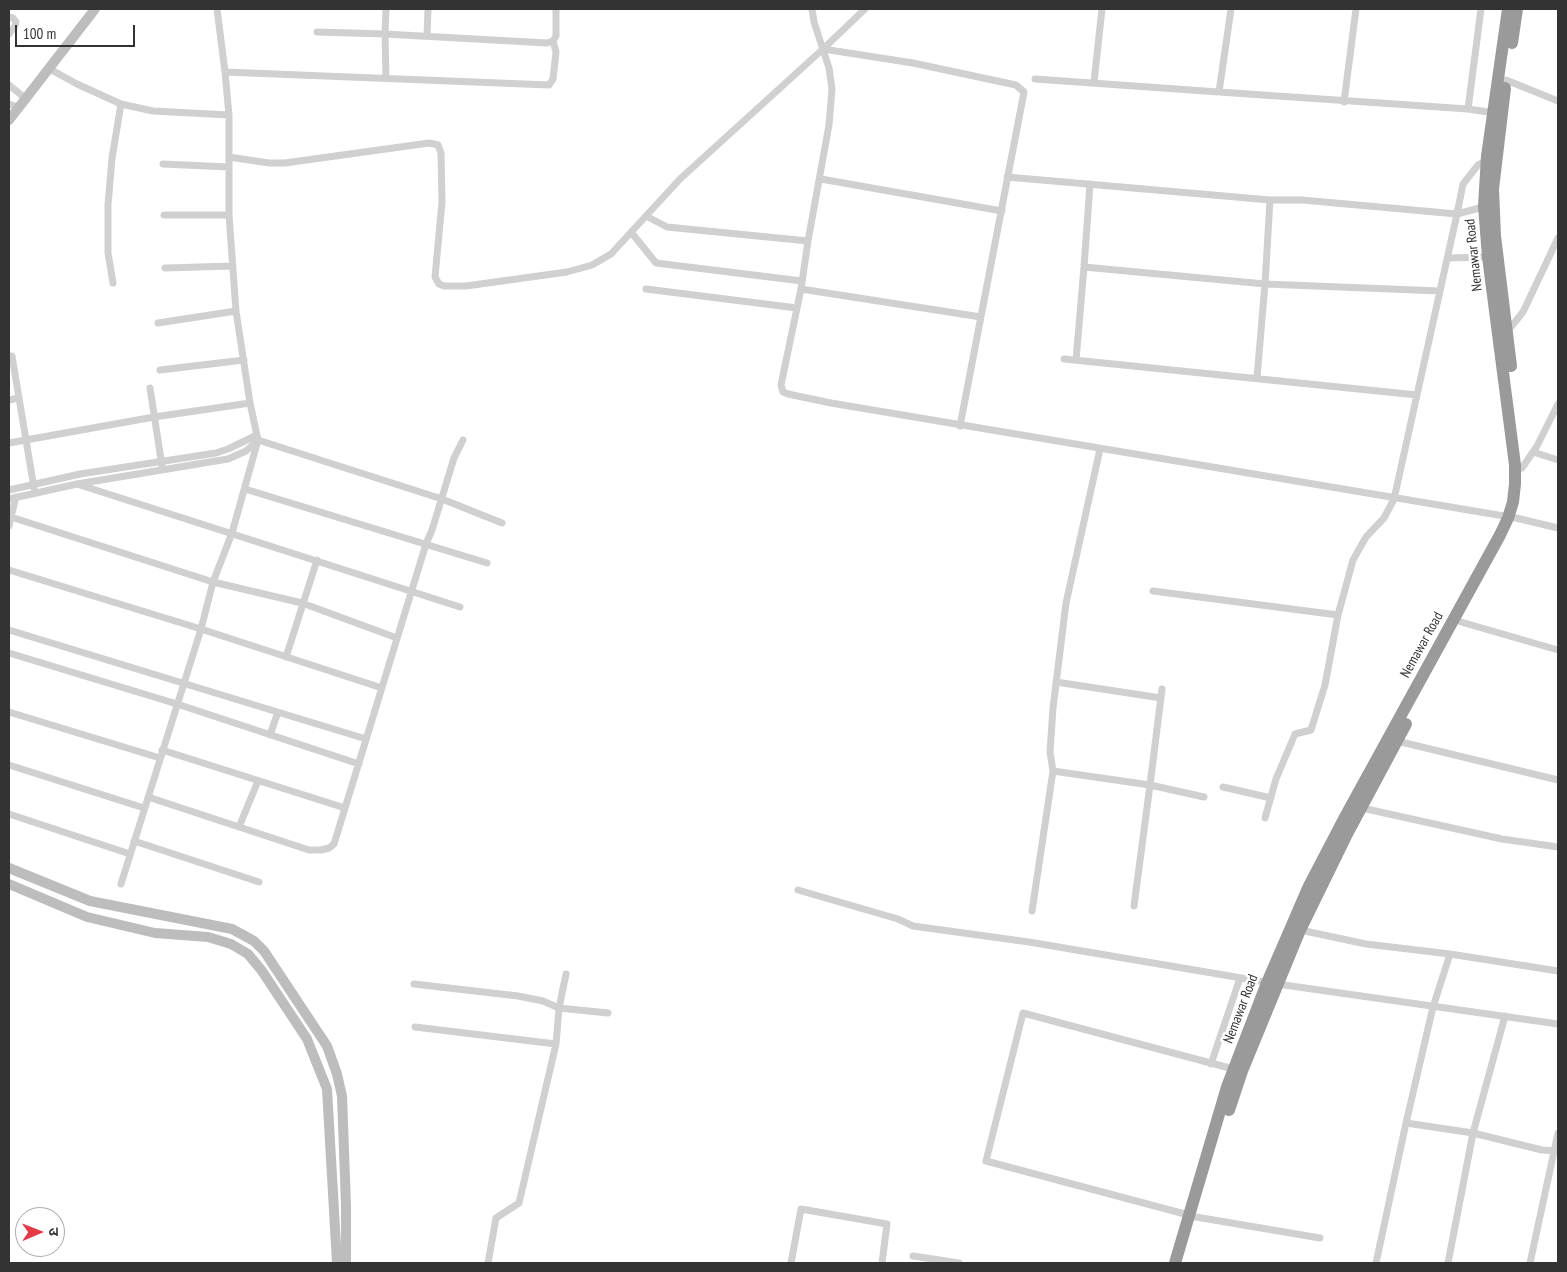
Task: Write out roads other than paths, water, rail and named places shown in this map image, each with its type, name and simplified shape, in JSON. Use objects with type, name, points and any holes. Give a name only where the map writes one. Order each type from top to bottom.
[{"type":"highway","name":"Nemawar Road","points":[[1175,1263],[1238,1071],[1309,886],[1344,830],[1484,573],[1512,530],[1515,465],[1488,257],[1491,160],[1508,9]]},
{"type":"highway","name":"Nemawar Road","points":[[1497,114],[1506,80],[1517,9]]},
{"type":"highway","name":"Nemawar Road","points":[[1489,205],[1495,236],[1522,468],[1521,502],[1512,518]]},
{"type":"highway","name":"Nemawar Road","points":[[1272,984],[1300,930],[1344,830],[1362,808],[1444,652],[1462,622],[1484,573]]},
{"type":"highway","name":"Nemawar Road","points":[[1182,1263],[1192,1216]]},
{"type":"street","points":[[9,120],[13,105],[25,98],[95,9]]},
{"type":"street","points":[[121,884],[201,629],[213,582],[232,532],[258,438],[250,403],[236,311],[229,215],[228,115],[225,72],[216,9]]},
{"type":"street","points":[[386,9],[386,78]]},
{"type":"street","points":[[428,9],[428,36]]},
{"type":"street","points":[[225,72],[549,85],[553,79],[556,52],[553,42],[556,36],[556,9]]},
{"type":"street","points":[[812,9],[814,22],[829,68],[832,89],[829,125],[798,308],[782,385],[783,392],[831,403],[960,426],[1512,518],[1558,528]]},
{"type":"street","points":[[229,157],[269,163],[285,163],[429,143],[438,145],[441,153],[442,202],[436,260],[436,280],[444,286],[466,286],[567,272],[592,265],[611,254],[680,179],[823,49],[864,9]]},
{"type":"street","points":[[1094,82],[1102,9]]},
{"type":"street","points":[[1219,92],[1230,9]]},
{"type":"street","points":[[1344,102],[1356,9]]},
{"type":"street","points":[[1468,109],[1481,9]]},
{"type":"street","points":[[9,17],[13,18],[16,22],[9,34]]},
{"type":"street","points":[[317,32],[553,42]]},
{"type":"street","points":[[823,49],[913,63],[1016,85],[1024,92],[960,426]]},
{"type":"street","points":[[48,68],[77,84],[121,104],[153,110],[228,115]]},
{"type":"street","points":[[1035,79],[1344,102],[1468,109],[1497,114]]},
{"type":"street","points":[[1506,80],[1558,101]]},
{"type":"street","points":[[9,85],[25,98]]},
{"type":"street","points":[[113,283],[108,253],[108,205],[112,158],[121,104]]},
{"type":"street","points":[[1265,818],[1276,779],[1295,734],[1310,730],[1325,685],[1338,615],[1352,560],[1366,537],[1384,518],[1394,499],[1463,184],[1478,165],[1491,160]]},
{"type":"street","points":[[164,164],[229,167]]},
{"type":"street","points":[[1007,177],[1457,214],[1489,205]]},
{"type":"street","points":[[820,179],[1002,211]]},
{"type":"street","points":[[1076,360],[1090,184]]},
{"type":"street","points":[[1257,378],[1270,200]]},
{"type":"street","points":[[164,215],[229,215]]},
{"type":"street","points":[[646,216],[667,227],[808,241]]},
{"type":"street","points":[[632,232],[656,263],[802,285],[980,317]]},
{"type":"street","points":[[1507,332],[1523,312],[1558,238]]},
{"type":"street","points":[[1448,258],[1488,257]]},
{"type":"street","points":[[165,268],[232,266]]},
{"type":"street","points":[[1084,266],[1265,284],[1440,291]]},
{"type":"street","points":[[646,289],[798,308]]},
{"type":"street","points":[[158,323],[236,311]]},
{"type":"street","points":[[9,356],[12,356],[20,398],[34,493]]},
{"type":"street","points":[[1064,359],[1417,394]]},
{"type":"street","points":[[160,370],[244,360]]},
{"type":"street","points":[[150,388],[163,471]]},
{"type":"street","points":[[9,400],[20,398]]},
{"type":"street","points":[[9,443],[154,417],[250,403]]},
{"type":"street","points":[[1522,468],[1533,452],[1558,404]]},
{"type":"street","points":[[9,526],[12,498],[77,484],[228,459],[246,450],[258,438]]},
{"type":"street","points":[[9,490],[80,474],[223,452],[258,438],[442,499],[502,523]]},
{"type":"street","points":[[148,797],[309,850],[321,850],[329,848],[334,844],[411,591],[454,458],[462,440]]},
{"type":"street","points":[[1032,911],[1053,771],[1050,752],[1056,682],[1066,603],[1100,449]]},
{"type":"street","points":[[1533,452],[1558,460]]},
{"type":"street","points":[[77,484],[232,532],[460,607]]},
{"type":"street","points":[[245,489],[487,563]]},
{"type":"street","points":[[11,517],[213,582],[303,603],[397,638]]},
{"type":"street","points":[[286,658],[317,560]]},
{"type":"street","points":[[9,570],[201,629],[382,688]]},
{"type":"street","points":[[1153,592],[1338,615]]},
{"type":"street","points":[[1462,622],[1558,650]]},
{"type":"street","points":[[9,630],[366,739]]},
{"type":"street","points":[[9,653],[176,704],[359,764]]},
{"type":"street","points":[[1056,682],[1160,698]]},
{"type":"street","points":[[1134,906],[1162,689]]},
{"type":"street","points":[[9,712],[258,781],[345,808]]},
{"type":"street","points":[[270,734],[278,712]]},
{"type":"street","points":[[1397,741],[1558,780]]},
{"type":"street","points":[[9,765],[144,808]]},
{"type":"street","points":[[1053,771],[1150,785],[1204,798]]},
{"type":"street","points":[[239,827],[258,781]]},
{"type":"street","points":[[1223,787],[1270,798]]},
{"type":"street","points":[[1362,808],[1502,839],[1558,847]]},
{"type":"street","points":[[9,814],[130,854]]},
{"type":"street","points":[[134,841],[259,882]]},
{"type":"street","points":[[9,868],[90,901],[232,929],[254,941],[264,951],[327,1046],[337,1074],[342,1106],[346,1263]]},
{"type":"street","points":[[9,884],[87,917],[156,933],[208,938],[231,944],[248,954],[262,971],[307,1039],[327,1089],[336,1263]]},
{"type":"street","points":[[798,890],[898,919],[913,926],[1039,944],[1272,984],[1558,1024]]},
{"type":"street","points":[[1300,930],[1366,944],[1450,954],[1558,971]]},
{"type":"street","points":[[1376,1263],[1433,1008],[1450,954]]},
{"type":"street","points":[[488,1263],[496,1218],[519,1204],[556,1044],[559,1008],[566,974]]},
{"type":"street","points":[[1211,1064],[1240,978]]},
{"type":"street","points":[[414,984],[518,996],[543,1001],[559,1008],[608,1014]]},
{"type":"street","points":[[1238,1071],[1023,1013],[986,1161],[1192,1216],[1320,1238]]},
{"type":"street","points":[[1448,1263],[1473,1133],[1505,1016]]},
{"type":"street","points":[[415,1027],[556,1044]]},
{"type":"street","points":[[1406,1123],[1473,1133],[1542,1150],[1556,1151]]},
{"type":"street","points":[[1530,1263],[1556,1151],[1558,1133]]},
{"type":"street","points":[[791,1263],[802,1209],[887,1224],[882,1263]]},
{"type":"street","points":[[913,1256],[959,1263]]}]
